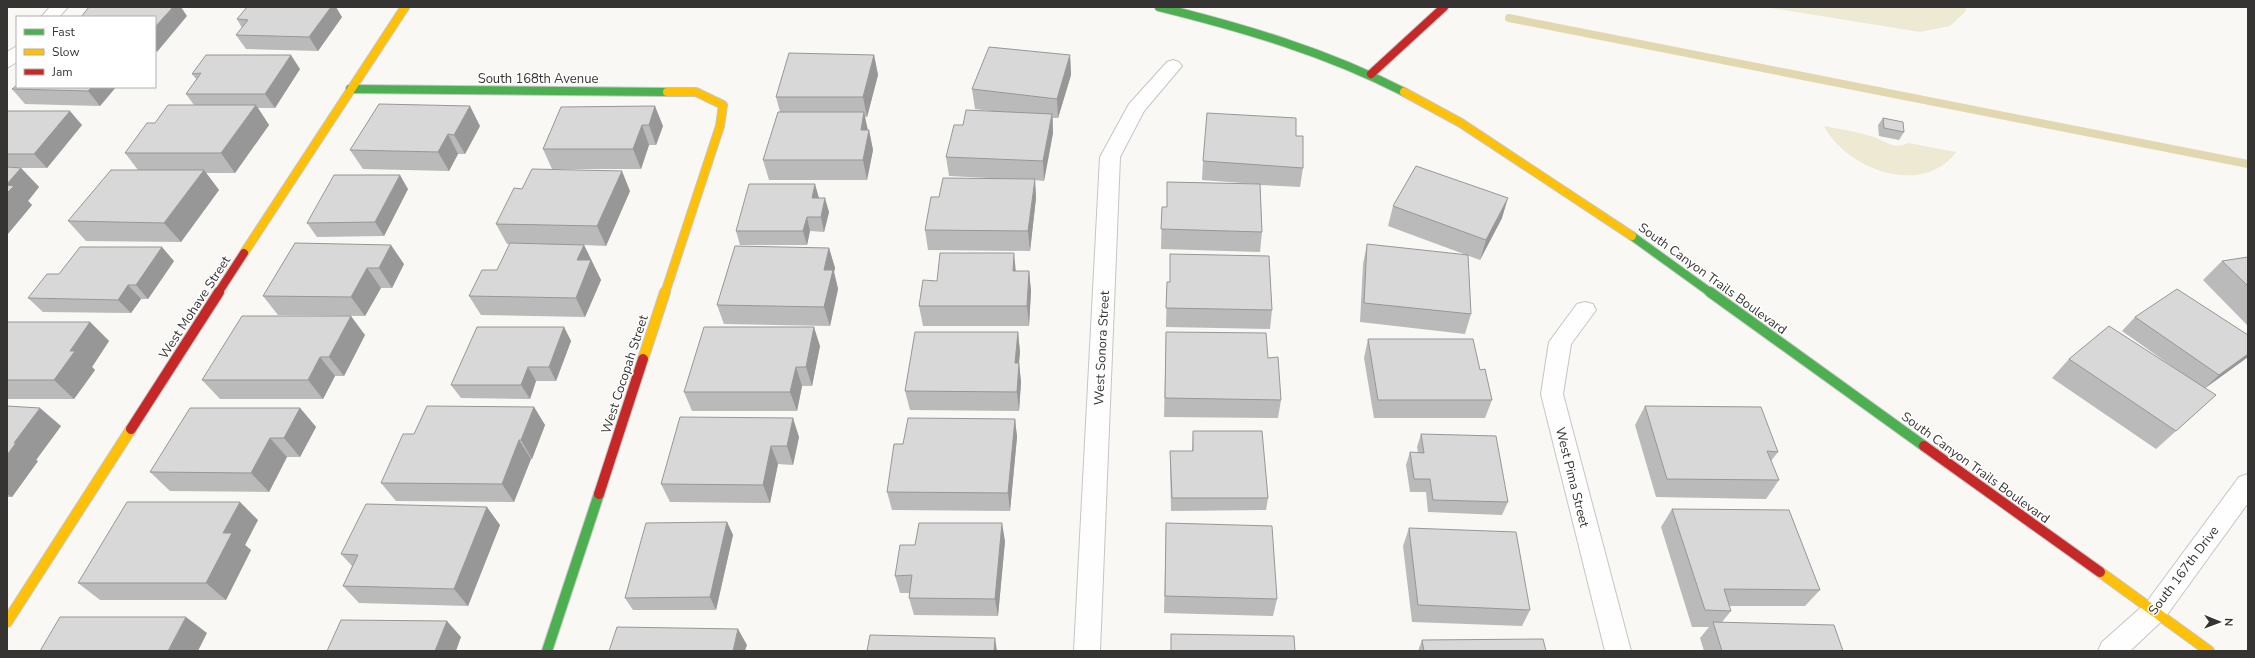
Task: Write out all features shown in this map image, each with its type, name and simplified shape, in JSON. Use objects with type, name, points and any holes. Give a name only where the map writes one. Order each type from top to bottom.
[{"type":"street","points":[[51,16],[59,7]]},
{"type":"street","name":"West Mohave Street","points":[[7,622],[350,89],[405,7]]},
{"type":"street","name":"South Canyon Trails Boulevard","points":[[1158,7],[1236,24],[1371,74],[1461,123],[1626,232],[2210,651]]},
{"type":"street","points":[[1371,74],[1431,21],[1444,7]]},
{"type":"street","points":[[7,62],[16,53]]},
{"type":"street","name":"West Sonora Street","points":[[1087,651],[1110,157],[1136,108],[1173,66]]},
{"type":"street","name":"South 168th Avenue","points":[[350,89],[696,92],[723,105]]},
{"type":"street","name":"West Cocopah Street","points":[[547,651],[720,126],[723,105]]},
{"type":"street","name":"West Pima Street","points":[[1585,310],[1560,342],[1552,394],[1618,651]]},
{"type":"street","name":"South 167th Drive","points":[[2112,651],[2155,611],[2248,484]]},
{"type":"shaded area","points":[[1765,7],[1965,7],[1966,11],[1950,26],[1920,32]]},
{"type":"shaded area","points":[[1824,126],[1853,131],[1875,137],[1889,144],[1898,146],[1908,143],[1956,152],[1942,166],[1925,173],[1906,175],[1886,172],[1867,165],[1849,155],[1835,141]]},
{"type":"building","points":[[89,7],[173,7],[156,26],[156,16],[82,16]]},
{"type":"building","points":[[247,7],[331,7],[309,37],[236,35],[248,20],[237,19]]},
{"type":"building","points":[[989,47],[1070,55],[1057,99],[972,89]]},
{"type":"building","points":[[789,53],[874,55],[863,97],[776,97]]},
{"type":"building","points":[[206,55],[291,55],[265,94],[186,94],[201,73],[192,74]]},
{"type":"building","points":[[16,86],[16,88],[91,88],[88,91],[12,89]]},
{"type":"building","points":[[379,104],[470,106],[454,135],[448,134],[438,152],[350,150]]},
{"type":"building","points":[[168,105],[256,105],[221,153],[125,153],[147,123],[155,123]]},
{"type":"building","points":[[655,106],[649,125],[642,125],[633,149],[543,149],[561,107]]},
{"type":"building","points":[[966,110],[1052,114],[1043,161],[946,157],[954,125],[963,125]]},
{"type":"building","points":[[7,111],[70,111],[34,154],[7,154]]},
{"type":"building","points":[[778,112],[864,112],[861,130],[869,130],[863,160],[763,160]]},
{"type":"building","points":[[1207,113],[1296,118],[1296,136],[1303,136],[1303,168],[1203,161]]},
{"type":"building","points":[[1883,118],[1903,122],[1904,132],[1884,128]]},
{"type":"building","points":[[1416,166],[1508,198],[1486,240],[1393,206]]},
{"type":"building","points":[[7,167],[21,168],[7,184]]},
{"type":"building","points":[[532,169],[622,171],[597,226],[496,224],[514,188],[522,189]]},
{"type":"building","points":[[111,170],[204,170],[164,223],[68,221]]},
{"type":"building","points":[[334,175],[400,175],[375,222],[307,223]]},
{"type":"building","points":[[943,178],[1035,179],[1028,231],[925,230],[931,197],[939,197]]},
{"type":"building","points":[[1167,182],[1260,184],[1262,232],[1161,229],[1162,207],[1167,207]]},
{"type":"building","points":[[749,184],[815,184],[812,198],[825,198],[821,217],[807,217],[803,231],[736,231]]},
{"type":"building","points":[[7,185],[14,186],[7,193]]},
{"type":"building","points":[[295,243],[391,245],[379,268],[367,268],[351,297],[263,296]]},
{"type":"building","points":[[510,243],[584,245],[577,260],[591,260],[576,298],[469,296],[482,270],[497,270]]},
{"type":"building","points":[[1367,244],[1468,255],[1471,314],[1364,303]]},
{"type":"building","points":[[735,246],[829,248],[824,270],[833,270],[824,307],[717,305]]},
{"type":"building","points":[[80,247],[162,247],[136,285],[128,285],[118,300],[28,298],[47,274],[59,274]]},
{"type":"building","points":[[940,253],[1014,253],[1013,271],[1029,271],[1027,306],[919,306],[923,280],[937,281]]},
{"type":"building","points":[[1170,254],[1269,256],[1272,310],[1166,308],[1167,282],[1170,282]]},
{"type":"building","points":[[2248,257],[2248,286],[2222,261]]},
{"type":"building","points":[[2177,289],[2248,335],[2248,354],[2219,375],[2135,317]]},
{"type":"building","points":[[242,316],[351,316],[329,357],[320,357],[308,380],[202,380]]},
{"type":"building","points":[[7,322],[90,322],[70,351],[75,351],[54,380],[7,380]]},
{"type":"building","points":[[2109,326],[2216,395],[2176,431],[2069,359]]},
{"type":"building","points":[[477,327],[564,327],[549,367],[528,367],[521,385],[451,385]]},
{"type":"building","points":[[704,327],[814,327],[806,367],[796,367],[790,392],[684,392]]},
{"type":"building","points":[[915,332],[1018,332],[1015,363],[1019,363],[1017,392],[905,391]]},
{"type":"building","points":[[1166,332],[1266,333],[1268,358],[1278,357],[1281,400],[1165,398]]},
{"type":"building","points":[[1368,339],[1473,339],[1480,370],[1485,369],[1492,400],[1378,400]]},
{"type":"building","points":[[7,406],[40,408],[7,455]]},
{"type":"building","points":[[427,406],[534,407],[502,484],[381,483],[403,434],[414,434]]},
{"type":"building","points":[[1645,406],[1761,407],[1778,452],[1767,451],[1779,480],[1667,479]]},
{"type":"building","points":[[190,408],[300,408],[284,438],[270,438],[251,473],[150,472]]},
{"type":"building","points":[[680,417],[793,418],[787,446],[771,446],[763,485],[661,484]]},
{"type":"building","points":[[908,418],[1015,419],[1008,493],[887,492],[894,444],[903,444]]},
{"type":"building","points":[[1193,431],[1262,431],[1268,498],[1172,498],[1170,451],[1193,451]]},
{"type":"building","points":[[1421,434],[1496,436],[1508,502],[1433,500],[1430,479],[1414,479],[1410,452],[1424,453]]},
{"type":"building","points":[[127,502],[240,502],[223,533],[232,533],[206,583],[78,583]]},
{"type":"building","points":[[366,504],[487,507],[454,589],[343,586],[358,555],[341,554]]},
{"type":"building","points":[[1672,509],[1789,510],[1820,590],[1724,589],[1731,611],[1705,610]]},
{"type":"building","points":[[727,522],[710,597],[625,598],[646,523]]},
{"type":"building","points":[[919,523],[1002,523],[995,599],[909,598],[912,575],[895,576],[900,545],[915,545]]},
{"type":"building","points":[[1166,523],[1272,526],[1277,599],[1165,596]]},
{"type":"building","points":[[1409,528],[1516,532],[1530,610],[1418,605]]},
{"type":"building","points":[[60,617],[186,617],[168,651],[40,651]]},
{"type":"building","points":[[341,620],[447,621],[435,651],[327,651]]},
{"type":"building","points":[[1713,622],[1834,625],[1843,651],[1722,651]]},
{"type":"building","points":[[617,627],[738,629],[733,651],[609,651]]},
{"type":"building","points":[[1171,634],[1294,636],[1295,651],[1171,651]]},
{"type":"building","points":[[870,635],[995,638],[994,651],[867,651]]},
{"type":"building","points":[[1543,639],[1546,651],[1424,651],[1422,640]]},
{"type":"waterway","points":[[1509,18],[2248,164]]},
{"type":"traffic: fast","points":[[1159,7],[1222,23],[1315,52],[1375,77],[1404,92]]},
{"type":"traffic: fast","points":[[350,89],[667,92]]},
{"type":"traffic: fast","points":[[1632,236],[1924,446]]},
{"type":"traffic: fast","points":[[547,651],[599,494]]},
{"type":"traffic: slow","points":[[244,253],[405,7]]},
{"type":"traffic: slow","points":[[643,359],[720,126],[723,105],[696,92],[667,92]]},
{"type":"traffic: slow","points":[[1404,92],[1461,123],[1632,236]]},
{"type":"traffic: slow","points":[[7,622],[131,429]]},
{"type":"traffic: slow","points":[[2100,572],[2209,651]]},
{"type":"traffic: jam","points":[[1371,74],[1444,7]]},
{"type":"traffic: jam","points":[[131,429],[244,253]]},
{"type":"traffic: jam","points":[[599,494],[643,359]]},
{"type":"traffic: jam","points":[[1924,446],[2100,572]]}]
